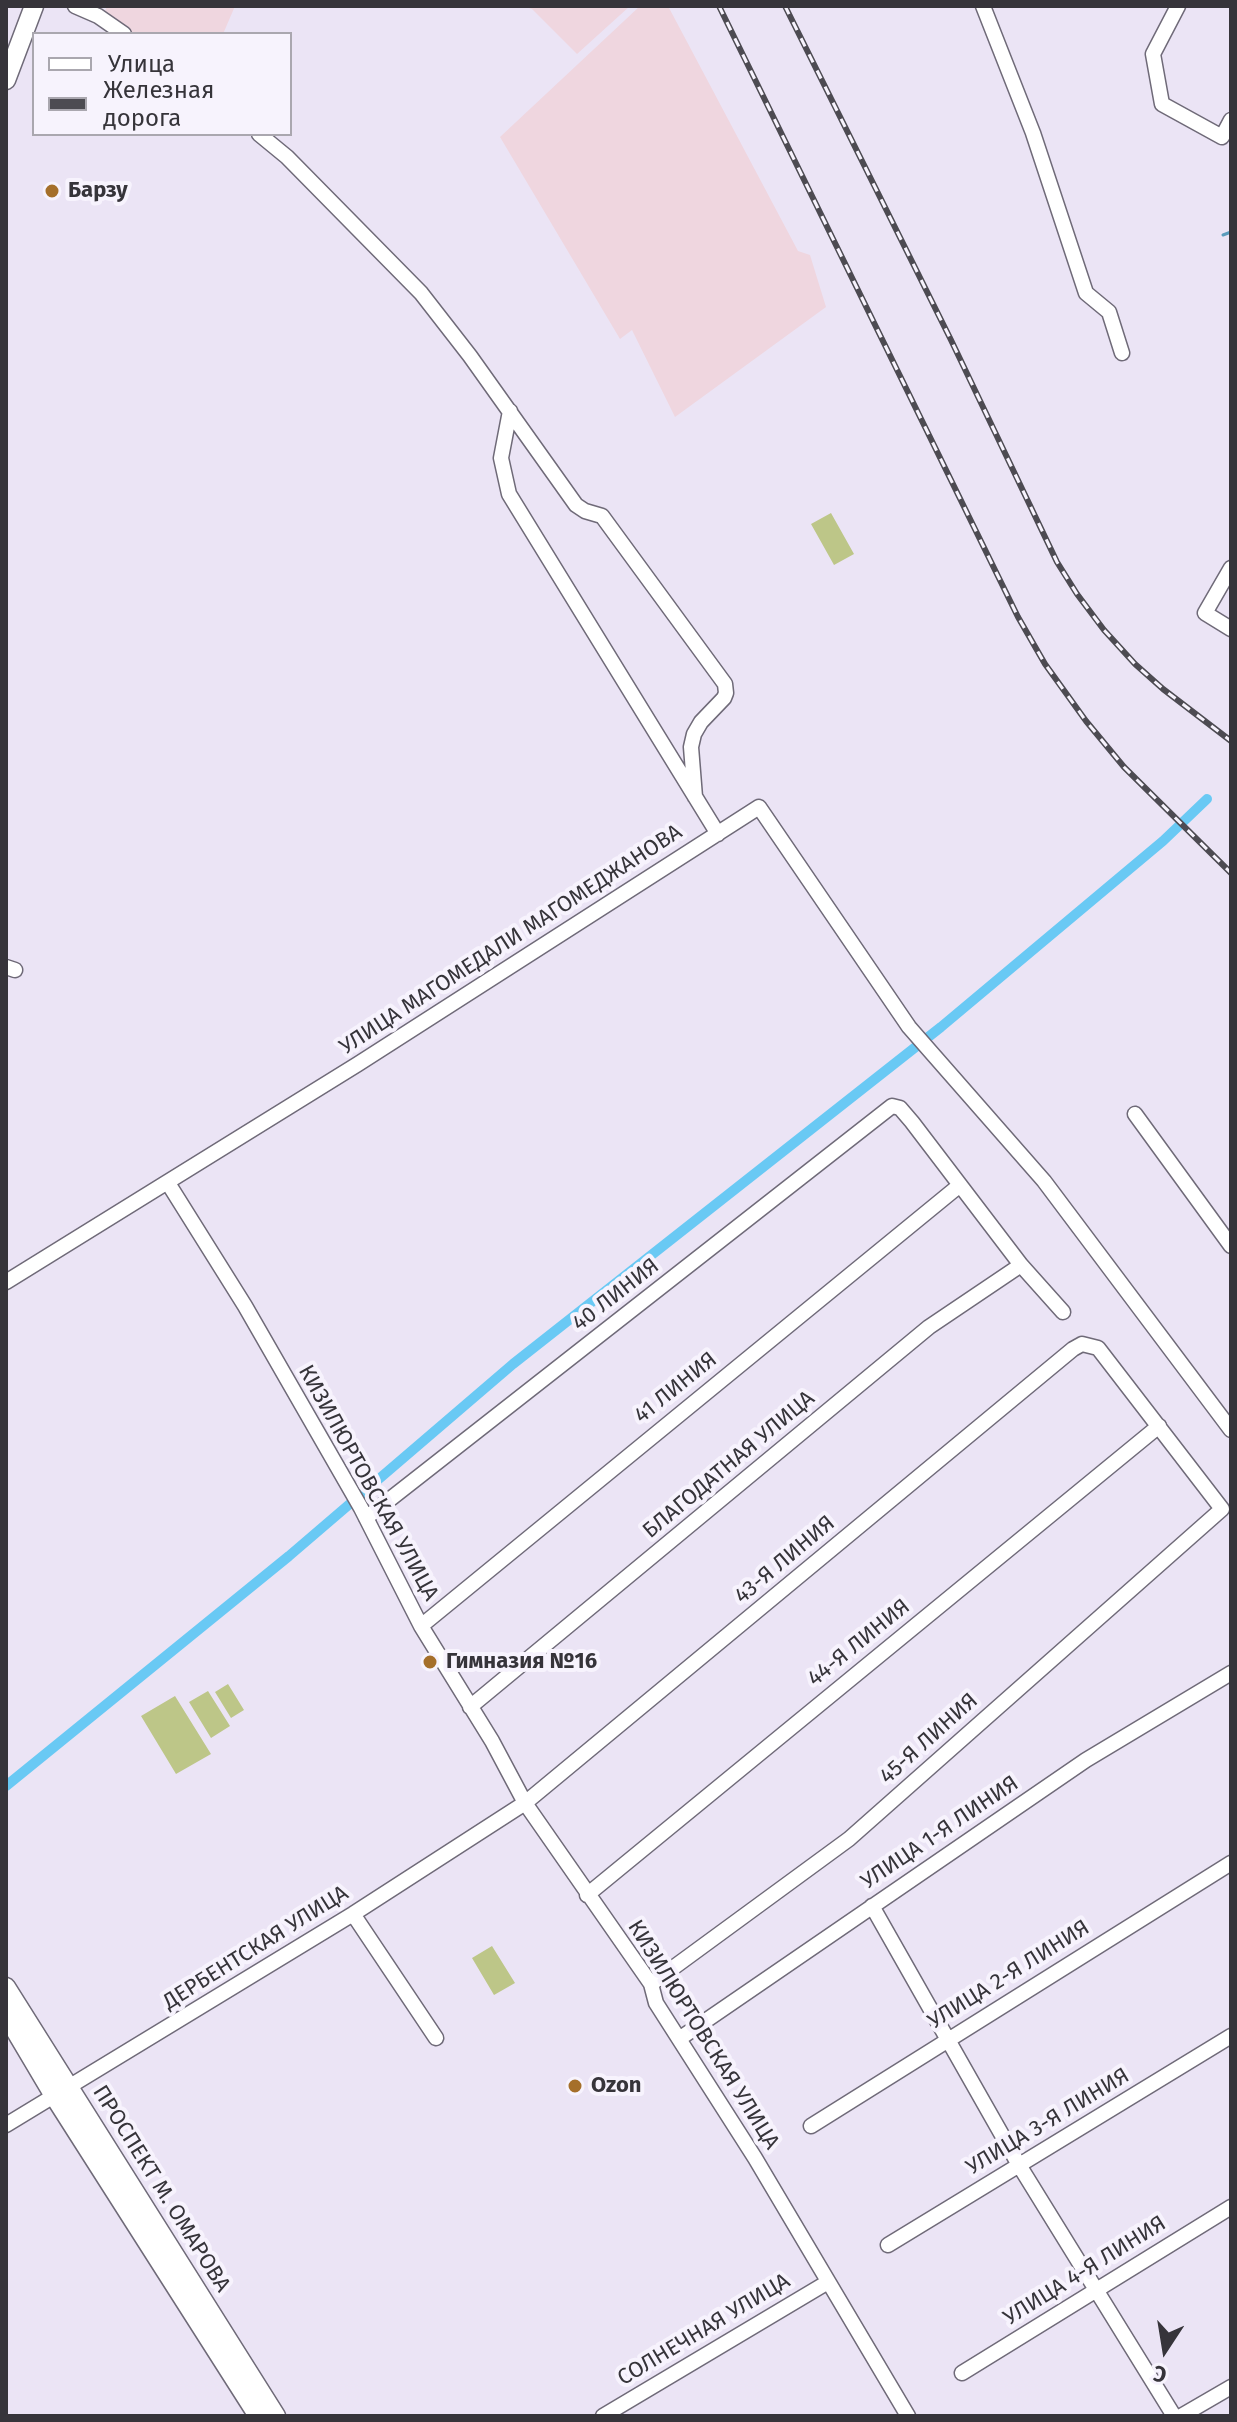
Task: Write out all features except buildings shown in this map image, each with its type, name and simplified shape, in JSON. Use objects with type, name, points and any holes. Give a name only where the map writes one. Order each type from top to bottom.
[{"type":"main road","points":[[6,80],[34,6]]},
{"type":"main road","name":"ПРОСПЕКТ М. ОМАРОВА","points":[[6,1987],[61,2092],[258,2416]]},
{"type":"main road","name":"ПРОСПЕКТ М. ОМАРОВА","points":[[6,2015],[61,2092],[276,2416]]},
{"type":"street","points":[[75,6],[98,16],[121,32]]},
{"type":"street","points":[[983,6],[1033,133],[1086,293],[1109,312],[1122,353]]},
{"type":"street","points":[[1178,6],[1153,54],[1162,104],[1222,137],[1231,120]]},
{"type":"street","points":[[261,136],[287,157],[421,293],[576,505],[602,516],[725,684],[724,698],[694,734],[691,747],[695,797]]},
{"type":"street","name":"УЛИЦА МАГОМЕДАЛИ МАГОМЕДЖАНОВA","points":[[6,1282],[168,1183],[718,834],[509,494],[501,458],[510,411]]},
{"type":"street","points":[[1231,568],[1205,613],[1231,629]]},
{"type":"street","points":[[718,834],[759,807],[909,1027],[1044,1181],[1231,1430]]},
{"type":"street","name":"40 ЛИНИЯ","points":[[364,1513],[892,1106],[900,1108],[960,1185]]},
{"type":"street","points":[[1135,1114],[1231,1246]]},
{"type":"street","name":"КИЗИЛЮРТОВСКАЯ УЛИЦА","points":[[168,1183],[245,1306],[364,1513],[421,1626],[492,1741],[525,1803],[651,1984],[656,2003],[755,2158],[908,2416]]},
{"type":"street","points":[[960,1185],[1021,1265],[1063,1312]]},
{"type":"street","name":"41 ЛИНИЯ","points":[[421,1626],[960,1185]]},
{"type":"street","name":"БЛАГОДАТНАЯ УЛИЦА","points":[[470,1707],[929,1327],[1021,1265]]},
{"type":"street","name":"43-Я ЛИНИЯ","points":[[525,1803],[1073,1349],[1082,1344],[1098,1348],[1159,1426]]},
{"type":"street","name":"45-Я ЛИНИЯ","points":[[651,1984],[849,1839],[1222,1509],[1159,1426]]},
{"type":"street","name":"44-Я ЛИНИЯ","points":[[587,1895],[1159,1426]]},
{"type":"street","name":"УЛИЦА 1-Я ЛИНИЯ","points":[[679,2039],[1086,1760],[1231,1673]]},
{"type":"street","name":"ДЕРБЕНТСКАЯ УЛИЦА","points":[[6,2125],[353,1914],[525,1803]]},
{"type":"street","name":"УЛИЦА 2-Я ЛИНИЯ","points":[[811,2126],[1231,1863]]},
{"type":"street","points":[[872,1906],[1019,2165],[1174,2416]]},
{"type":"street","points":[[353,1914],[436,2038]]},
{"type":"street","name":"УЛИЦА 3-Я ЛИНИЯ","points":[[888,2245],[1231,2036]]},
{"type":"street","name":"УЛИЦА 4-Я ЛИНИЯ","points":[[962,2373],[1231,2207]]},
{"type":"street","name":"СОЛНЕЧНАЯ УЛИЦА","points":[[603,2416],[828,2282]]},
{"type":"street","points":[[1181,2416],[1231,2387]]},
{"type":"shaded area","points":[[107,6],[235,6],[224,32],[120,32],[102,19]]},
{"type":"shaded area","points":[[523,6],[630,6],[577,54],[532,9]]},
{"type":"shaded area","points":[[640,6],[668,6],[798,251],[810,255],[826,307],[675,417],[632,330],[620,339],[500,137]]},
{"type":"green space","points":[[831,513],[854,554],[834,565],[811,524]]},
{"type":"green space","points":[[228,1684],[244,1710],[231,1718],[215,1692]]},
{"type":"green space","points":[[208,1691],[230,1726],[211,1738],[189,1702]]},
{"type":"green space","points":[[175,1696],[211,1754],[176,1774],[141,1716]]},
{"type":"green space","points":[[492,1946],[515,1983],[494,1995],[472,1958]]},
{"type":"waterway","points":[[1223,235],[1231,232]]},
{"type":"waterway","points":[[6,1786],[289,1556],[513,1364],[941,1027],[1163,841],[1207,799]]},
{"type":"railway","points":[[719,6],[1018,617],[1045,664],[1124,767],[1231,873]]},
{"type":"railway","points":[[785,6],[1057,562],[1104,630],[1135,664],[1231,741]]},
{"type":"place","name":"Барзу","points":[[52,191]]},
{"type":"place","name":"Гимназия №16","points":[[430,1662]]},
{"type":"place","name":"Ozon","points":[[575,2086]]}]
